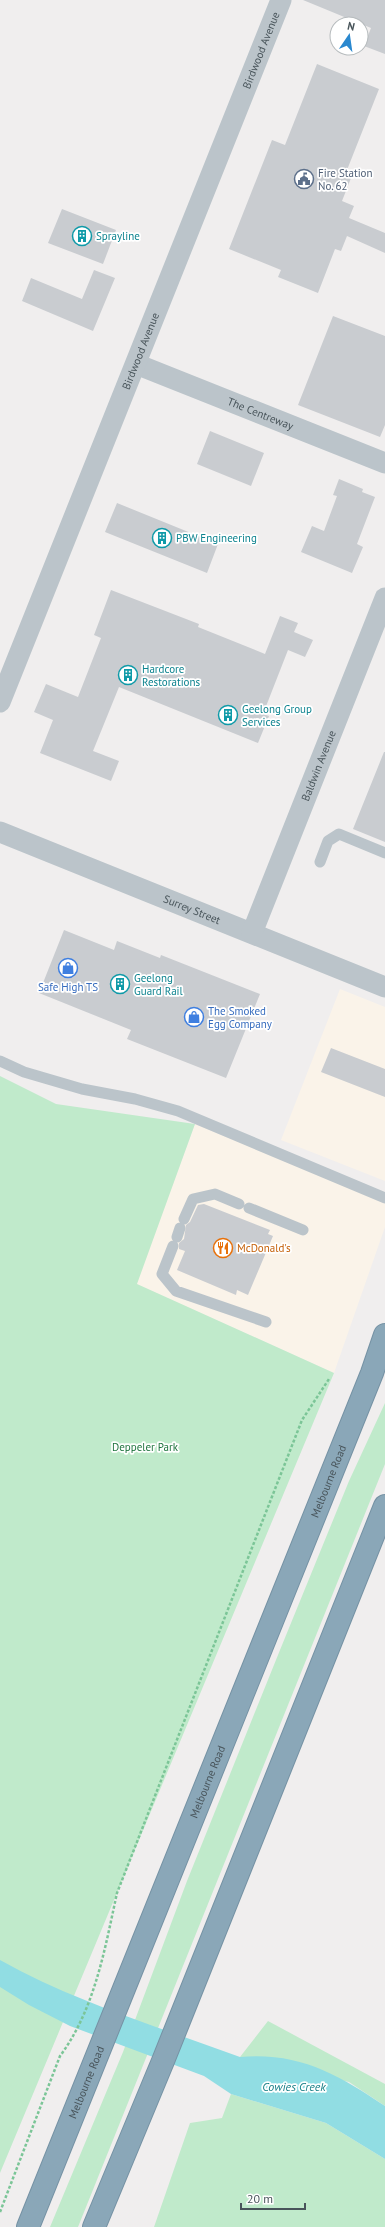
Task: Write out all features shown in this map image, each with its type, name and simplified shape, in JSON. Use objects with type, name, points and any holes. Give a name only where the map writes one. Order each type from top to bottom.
[{"type":"highway","name":"Melbourne Road","points":[[28,2227],[105,2040],[372,1373],[385,1335]]},
{"type":"highway","points":[[372,1373],[385,1355]]},
{"type":"highway","points":[[94,2227],[385,1506]]},
{"type":"street","name":"Birdwood Avenue","points":[[0,702],[281,0]]},
{"type":"street","name":"The Centreway","points":[[136,364],[385,463]]},
{"type":"street","name":"Baldwin Avenue","points":[[252,932],[385,598]]},
{"type":"street","name":"Surrey Street","points":[[0,832],[252,932],[385,987]]},
{"type":"lane","points":[[320,862],[328,840],[339,834],[385,853]]},
{"type":"lane","points":[[0,1061],[24,1072],[82,1089],[178,1111],[385,1198]]},
{"type":"lane","points":[[266,1322],[176,1291],[162,1274],[193,1199],[215,1194],[304,1230]]},
{"type":"path","points":[[0,2212],[60,2056],[75,2037],[102,1961],[117,1893],[302,1420],[329,1380]]},
{"type":"shaded area","points":[[340,989],[385,1007],[385,1181],[281,1140]]},
{"type":"shaded area","points":[[195,1124],[385,1203],[385,1227],[334,1373],[136,1284]]},
{"type":"green space","name":"Deppeler Park","points":[[0,1076],[56,1104],[195,1124],[137,1284],[334,1373],[0,2173]]},
{"type":"green space","points":[[385,1403],[385,1464],[78,2227],[50,2227],[123,2052],[187,1881],[280,1650],[349,1481]]},
{"type":"green space","points":[[268,2021],[385,2084],[385,2106],[349,2082],[240,2057]]},
{"type":"green space","points":[[231,2094],[326,2123],[385,2159],[385,2227],[154,2227],[190,2123],[222,2118]]},
{"type":"water","name":"Cowies Creek","points":[[0,1960],[58,1989],[118,2013],[240,2057],[261,2056],[281,2058],[299,2062],[334,2075],[385,2106],[385,2159],[326,2123],[231,2094],[204,2076],[70,2026],[29,2005],[0,1987]]},
{"type":"building","points":[[303,0],[385,0],[385,54],[369,48],[369,33],[371,28],[369,27],[369,16],[342,16]]},
{"type":"building","name":"Fire Station No. 62","points":[[317,64],[379,89],[347,170],[353,173],[342,201],[354,206],[349,218],[385,233],[385,253],[347,236],[341,251],[335,249],[318,293],[278,277],[281,270],[229,249],[272,140],[285,145]]},
{"type":"building","name":"Sprayline","points":[[62,209],[116,230],[103,264],[48,243]]},
{"type":"building","points":[[94,270],[115,278],[93,331],[22,301],[31,278],[82,299]]},
{"type":"building","points":[[333,316],[385,336],[385,425],[380,437],[298,405]]},
{"type":"building","points":[[210,431],[264,453],[251,486],[197,464]]},
{"type":"building","points":[[339,479],[363,489],[362,492],[375,497],[357,544],[363,547],[352,573],[301,552],[312,526],[324,531],[337,496],[333,495]]},
{"type":"building","name":"PBW Engineering","points":[[117,503],[218,544],[207,573],[105,532]]},
{"type":"building","points":[[111,590],[199,624],[198,627],[265,654],[280,616],[298,623],[294,632],[313,640],[305,657],[288,650],[263,714],[269,716],[258,743],[119,687],[93,751],[119,761],[111,781],[40,753],[53,720],[34,712],[46,684],[78,697],[101,638],[94,635]]},
{"type":"building","points":[[385,752],[385,842],[353,829]]},
{"type":"building","points":[[64,930],[114,950],[117,941],[160,958],[161,955],[260,994],[226,1078],[127,1039],[131,1030],[39,993]]},
{"type":"building","points":[[331,1048],[385,1069],[385,1097],[321,1072]]},
{"type":"building","name":"McDonald's","points":[[204,1204],[270,1230],[268,1234],[273,1236],[248,1295],[237,1290],[236,1295],[177,1270],[185,1251],[179,1249],[179,1243],[184,1239],[186,1225],[190,1222],[198,1205]]},
{"type":"place","name":"Fire Station No. 62","points":[[304,179]]},
{"type":"place","name":"Sprayline","points":[[82,236]]},
{"type":"place","name":"PBW Engineering","points":[[162,538]]},
{"type":"place","name":"Hardcore Restorations","points":[[128,675]]},
{"type":"place","name":"Geelong Group Services","points":[[228,715]]},
{"type":"place","name":"Safe High TS","points":[[68,968]]},
{"type":"place","name":"Geelong Guard Rail","points":[[120,984]]},
{"type":"place","name":"The Smoked Egg Company","points":[[194,1017]]},
{"type":"place","name":"McDonald's","points":[[223,1248]]}]
